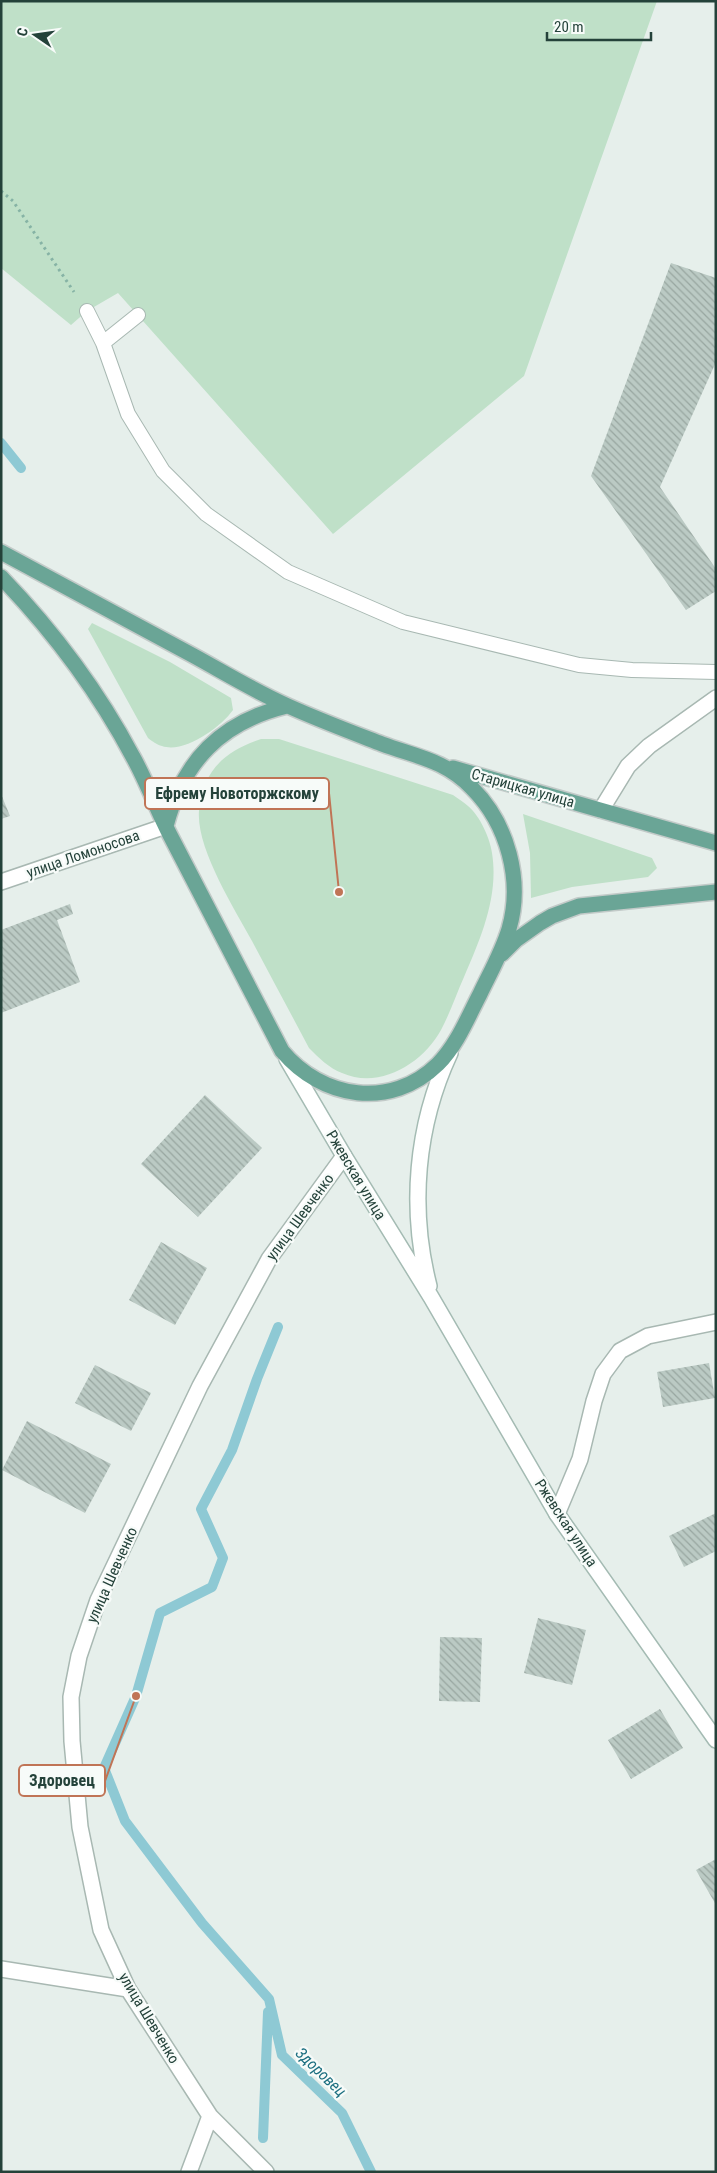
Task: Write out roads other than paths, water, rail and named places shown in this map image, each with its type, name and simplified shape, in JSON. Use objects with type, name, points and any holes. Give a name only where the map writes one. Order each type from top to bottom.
[{"type":"main road","name":"Старицкая улица","points":[[1,552],[287,706],[383,744],[446,766],[716,844]]},
{"type":"main road","points":[[1,577],[48,630],[94,691],[133,757],[166,826],[282,1051],[292,1063],[319,1082],[349,1092],[374,1093],[397,1089],[426,1074],[438,1064],[458,1037],[496,961],[510,927],[514,881],[504,836],[486,804],[474,790],[446,766]]},
{"type":"main road","points":[[166,826],[171,804],[180,783],[208,747],[225,732],[244,720],[265,711],[287,706]]},
{"type":"main road","points":[[496,961],[527,931],[552,916],[579,906],[716,892]]},
{"type":"street","points":[[601,810],[628,766],[649,746],[716,698]]},
{"type":"street","name":"улица Ломоносова","points":[[1,882],[166,826]]},
{"type":"street","name":"Ржевская улица","points":[[431,1297],[420,1242],[418,1177],[430,1105],[458,1037]]},
{"type":"street","name":"Ржевская улица","points":[[282,1051],[431,1297],[557,1514],[716,1740]]},
{"type":"street","name":"улица Шевченко","points":[[266,2172],[210,2116],[128,1989],[101,1930],[80,1827],[72,1741],[71,1705],[79,1656],[98,1600],[200,1386],[269,1259],[344,1156]]},
{"type":"street","points":[[557,1514],[580,1459],[603,1374],[620,1351],[648,1336],[716,1322]]},
{"type":"street","points":[[1,1969],[128,1989]]},
{"type":"street","points":[[189,2172],[210,2116]]},
{"type":"lane","points":[[87,311],[103,344],[128,414],[163,471],[206,514],[288,572],[403,622],[578,664],[632,670],[716,672]]},
{"type":"lane","points":[[103,344],[138,315]]},
{"type":"waterway","name":"Здоровец","points":[[1,443],[21,468]]},
{"type":"waterway","name":"Здоровец","points":[[278,1327],[232,1450],[201,1509],[223,1558],[212,1587],[160,1613],[136,1696],[104,1768],[125,1821],[202,1923],[269,1999],[282,2055],[342,2113],[371,2172]]},
{"type":"waterway","points":[[263,2138],[268,2012]]},
{"type":"place","name":"Ефрему Новоторжскому","points":[[339,892]]},
{"type":"place","name":"Здоровец","points":[[136,1696]]}]
